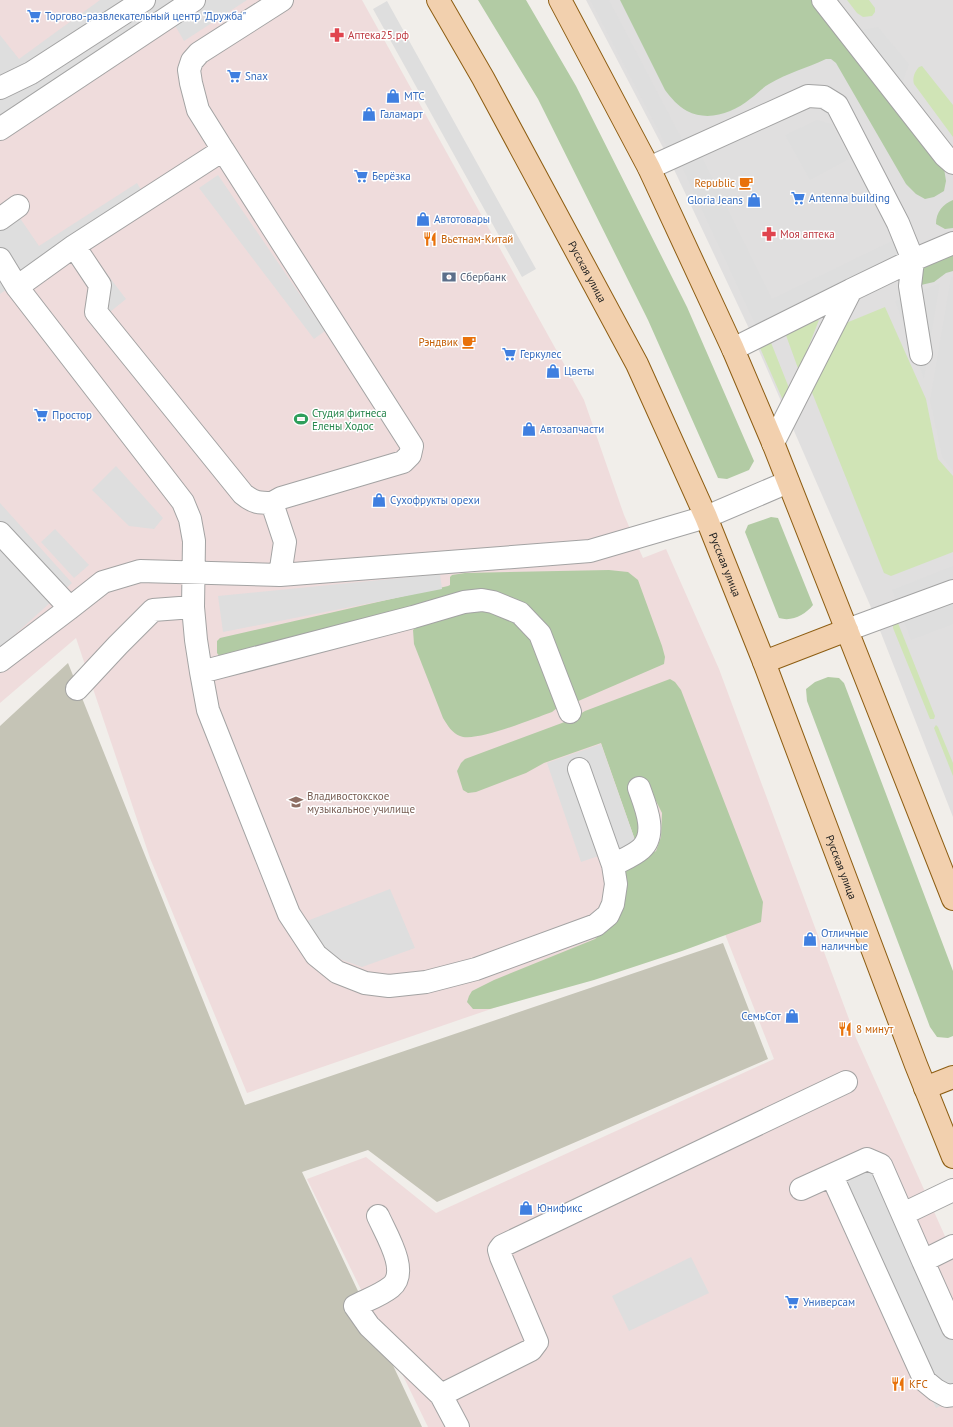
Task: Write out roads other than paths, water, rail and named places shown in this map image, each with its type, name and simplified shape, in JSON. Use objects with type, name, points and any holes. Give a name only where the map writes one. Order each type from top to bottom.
[{"type":"main road","name":"Русская улица","points":[[438,0],[483,78],[637,364],[706,517],[764,662],[925,1088],[953,1157]]},
{"type":"main road","points":[[560,0],[649,168],[733,349],[773,443],[948,873],[953,899]]},
{"type":"main road","points":[[764,662],[848,630]]},
{"type":"main road","points":[[925,1088],[953,1076]]},
{"type":"street","points":[[0,88],[31,72],[144,0]]},
{"type":"street","points":[[0,129],[194,0]]},
{"type":"street","points":[[74,246],[100,285],[96,312],[243,494],[251,500],[259,503],[272,503],[281,498],[403,462],[410,455],[412,446],[198,110],[189,70],[192,62],[199,53],[282,0]]},
{"type":"street","points":[[823,0],[945,156],[953,163]]},
{"type":"street","points":[[649,168],[808,96],[824,97],[837,105],[898,223],[913,260],[910,286],[921,354]]},
{"type":"street","points":[[17,287],[74,246],[223,150]]},
{"type":"street","points":[[0,219],[18,206]]},
{"type":"street","points":[[733,349],[913,260],[953,243]]},
{"type":"street","points":[[0,259],[17,287],[183,502],[190,519],[194,541],[193,607],[196,640],[208,710],[289,914],[316,955],[337,972],[365,983],[388,986],[426,982],[476,969],[596,925],[608,915],[613,904],[616,884],[614,865],[579,770]]},
{"type":"street","points":[[773,443],[852,290]]},
{"type":"street","points":[[0,661],[103,582],[140,571],[280,575],[590,551],[706,517],[788,482]]},
{"type":"street","points":[[272,503],[285,542],[280,575]]},
{"type":"street","points":[[0,533],[70,608]]},
{"type":"street","points":[[848,630],[953,591]]},
{"type":"street","points":[[201,672],[413,617],[464,602],[482,600],[493,602],[520,613],[540,634],[570,712]]},
{"type":"street","points":[[77,689],[153,610],[193,607]]},
{"type":"street","points":[[614,865],[641,849],[648,836],[648,814],[639,788]]},
{"type":"street","points":[[441,1395],[531,1350],[537,1342],[501,1257],[499,1250],[502,1246],[846,1082]]},
{"type":"street","points":[[801,1189],[867,1160],[882,1165],[953,1328]]},
{"type":"street","points":[[832,1176],[925,1381],[946,1396],[953,1395]]},
{"type":"street","points":[[903,1214],[953,1190]]},
{"type":"street","points":[[378,1216],[398,1262],[398,1277],[392,1286],[355,1306],[369,1326],[441,1395],[458,1427]]},
{"type":"street","points":[[923,1261],[953,1246]]},
{"type":"place","name":"Торгово-развлекательный центр \"Дружба\"","points":[[34,16]]},
{"type":"place","name":"Аптека25.рф","points":[[337,35]]},
{"type":"place","name":"Snax","points":[[234,76]]},
{"type":"place","name":"МТС","points":[[393,96]]},
{"type":"place","name":"Галамарт","points":[[369,114]]},
{"type":"place","name":"Берёзка","points":[[361,176]]},
{"type":"place","name":"Republic","points":[[746,183]]},
{"type":"place","name":"Antenna building","points":[[798,198]]},
{"type":"place","name":"Gloria Jeans","points":[[754,200]]},
{"type":"place","name":"Автотовары","points":[[423,219]]},
{"type":"place","name":"Моя аптека","points":[[769,234]]},
{"type":"place","name":"Вьетнам-Китай","points":[[430,239]]},
{"type":"place","name":"Сбербанк","points":[[449,277]]},
{"type":"place","name":"Рэндвик","points":[[469,342]]},
{"type":"place","name":"Геркулес","points":[[509,354]]},
{"type":"place","name":"Цветы","points":[[553,371]]},
{"type":"place","name":"Простор","points":[[41,415]]},
{"type":"place","name":"Студия фитнеса Елены Ходос","points":[[301,419]]},
{"type":"place","name":"Автозапчасти","points":[[529,429]]},
{"type":"place","name":"Сухофрукты орехи","points":[[379,500]]},
{"type":"place","name":"Владивостокское музыкальное училище","points":[[296,802]]},
{"type":"place","name":"Отличные наличные","points":[[810,939]]},
{"type":"place","name":"СемьСот","points":[[792,1016]]},
{"type":"place","name":"8 минут","points":[[845,1029]]},
{"type":"place","name":"Юнификс","points":[[526,1208]]},
{"type":"place","name":"Универсам","points":[[792,1302]]},
{"type":"place","name":"KFC","points":[[898,1384]]}]
